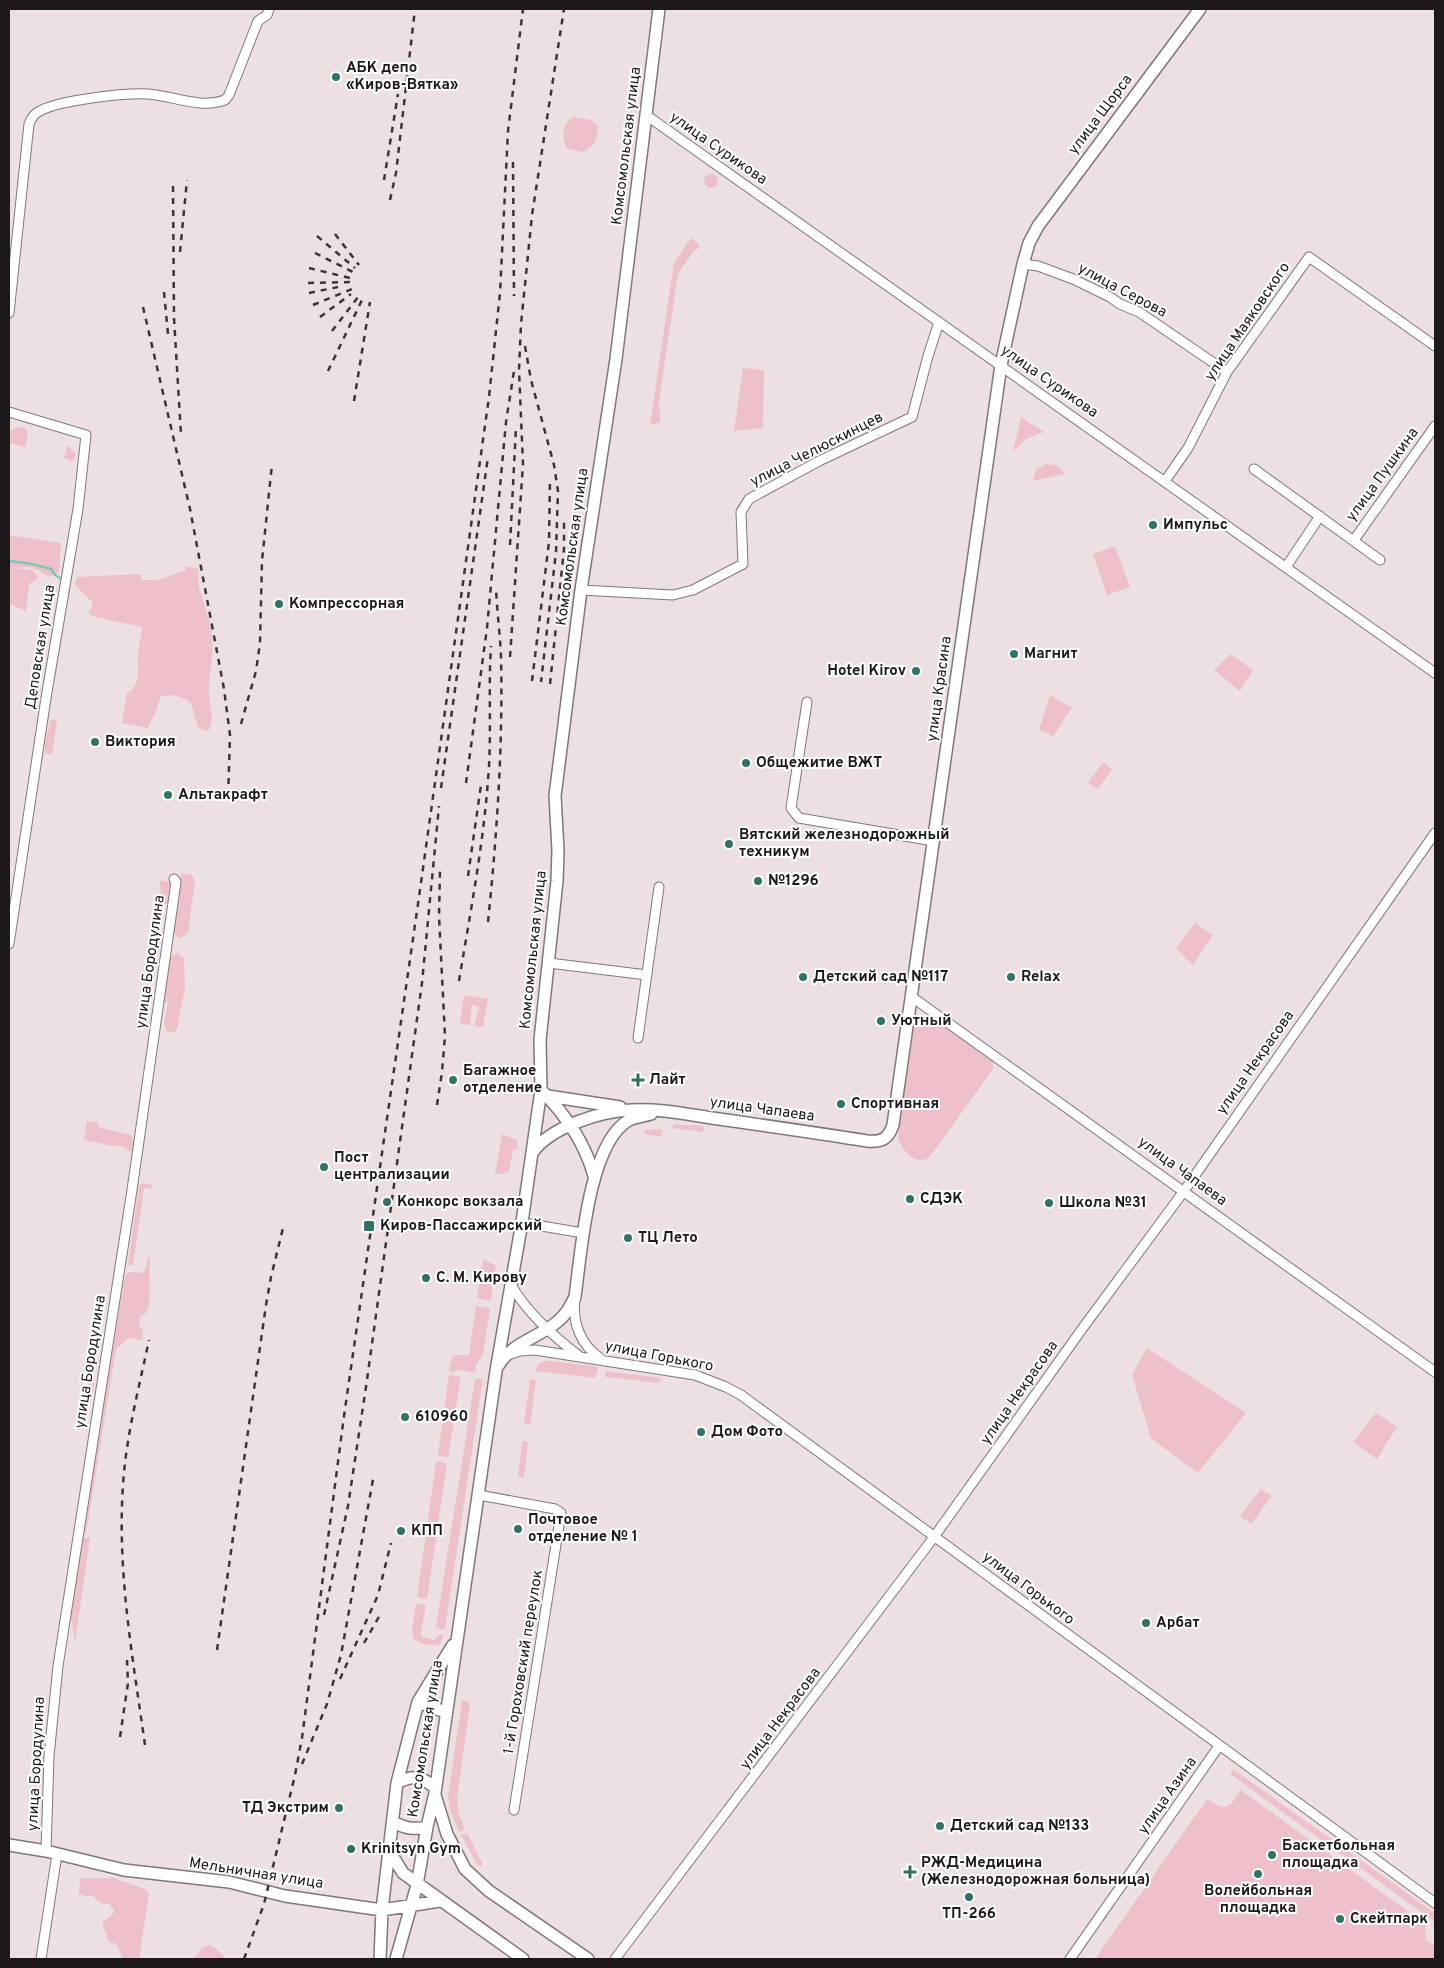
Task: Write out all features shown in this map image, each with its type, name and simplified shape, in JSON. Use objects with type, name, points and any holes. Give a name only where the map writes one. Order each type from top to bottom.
[{"type":"main road","name":"Комсомольская улица","points":[[396,1959],[417,1884],[435,1791],[445,1712],[498,1366],[532,1153],[544,1094],[540,1040],[549,963],[558,850],[555,796],[581,590],[616,359],[659,9]]},
{"type":"main road","name":"улица Щорса","points":[[1029,243],[1038,226],[1066,186],[1200,9]]},
{"type":"main road","name":"улица Красина","points":[[885,1140],[890,1134],[892,1125],[912,997],[1001,365],[1029,243]]},
{"type":"main road","name":"улица Чапаева","points":[[544,1094],[634,1110]]},
{"type":"main road","points":[[544,1094],[571,1126],[588,1154],[594,1176]]},
{"type":"main road","name":"улица Чапаева","points":[[532,1153],[548,1138],[571,1126],[605,1113],[634,1110],[662,1111],[867,1141],[885,1140]]},
{"type":"main road","points":[[498,1366],[516,1346],[548,1329],[564,1316],[575,1297],[594,1176],[605,1147],[621,1126],[630,1119],[662,1111]]},
{"type":"main road","name":"Комсомольская улица","points":[[380,1959],[382,1910],[397,1783],[418,1702],[457,1639]]},
{"type":"main road","points":[[418,1702],[445,1712]]},
{"type":"main road","points":[[397,1783],[409,1777],[427,1781],[435,1791],[447,1834],[465,1869],[489,1891],[588,1959]]},
{"type":"main road","points":[[393,1822],[405,1828],[415,1830],[427,1827]]},
{"type":"main road","name":"Мельничная улица","points":[[9,1845],[51,1852],[124,1870],[239,1883],[285,1896],[382,1910],[440,1901]]},
{"type":"main road","points":[[390,1852],[403,1873],[522,1959]]},
{"type":"street","points":[[9,313],[29,124],[34,115],[46,108],[108,96],[147,94],[205,103],[225,100],[258,21],[270,9]]},
{"type":"street","name":"улица Сурикова","points":[[646,115],[1435,673]]},
{"type":"street","name":"улица Маяковского","points":[[1165,481],[1188,448],[1227,372],[1309,257],[1435,346]]},
{"type":"street","name":"улица Серова","points":[[1023,264],[1038,266],[1073,279],[1139,312],[1227,372]]},
{"type":"street","name":"улица Челюскинцев","points":[[581,590],[672,595],[693,590],[743,564],[741,512],[749,499],[819,461],[912,417],[928,356],[940,322]]},
{"type":"street","name":"Деповская улица","points":[[9,412],[86,436],[78,509],[46,698],[9,944]]},
{"type":"street","name":"улица Пушкина","points":[[1354,540],[1435,426]]},
{"type":"street","points":[[1254,469],[1380,560]]},
{"type":"street","points":[[1286,567],[1320,516]]},
{"type":"street","points":[[807,702],[791,808],[799,818],[934,841]]},
{"type":"street","name":"улица Некрасова","points":[[615,1959],[934,1537],[1082,1329],[1184,1191],[1435,833]]},
{"type":"street","name":"улица Бородулина","points":[[41,1959],[51,1852],[49,1756],[58,1666],[152,1054],[175,890],[176,882],[174,879]]},
{"type":"street","points":[[638,1038],[659,887]]},
{"type":"street","points":[[549,963],[647,975]]},
{"type":"street","name":"улица Чапаева","points":[[912,997],[1435,1372]]},
{"type":"street","points":[[530,1224],[576,1232]]},
{"type":"street","points":[[511,1285],[526,1307],[579,1356]]},
{"type":"street","points":[[575,1297],[575,1321],[579,1333],[587,1346],[602,1360]]},
{"type":"street","name":"улица Горького","points":[[498,1366],[511,1354],[535,1350],[695,1375],[732,1390],[1435,1903]]},
{"type":"street","name":"1-й Гороховский переулок","points":[[479,1495],[555,1509],[560,1513],[514,1810]]},
{"type":"street","name":"улица Азина","points":[[1070,1959],[1219,1746]]},
{"type":"shaded area","points":[[573,117],[591,120],[598,126],[595,142],[583,152],[567,148],[565,144],[563,135],[565,127]]},
{"type":"shaded area","points":[[711,174],[716,176],[718,181],[716,186],[711,188],[706,186],[704,181],[706,176]]},
{"type":"shaded area","points":[[691,238],[700,245],[697,250],[695,249],[678,274],[659,401],[660,422],[650,425],[674,262]]},
{"type":"shaded area","points":[[743,368],[764,370],[763,428],[734,431]]},
{"type":"shaded area","points":[[1021,417],[1044,432],[1026,439],[1013,452]]},
{"type":"shaded area","points":[[16,427],[25,428],[28,434],[25,447],[10,443],[9,446],[9,432]]},
{"type":"shaded area","points":[[67,446],[75,452],[73,461],[64,458]]},
{"type":"shaded area","points":[[1046,464],[1058,466],[1065,474],[1033,481],[1036,470]]},
{"type":"shaded area","points":[[9,535],[61,543],[59,573],[47,577],[33,568],[16,568],[32,570],[39,578],[29,584],[26,611],[9,604]]},
{"type":"shaded area","points":[[1115,546],[1130,587],[1107,595],[1093,554]]},
{"type":"shaded area","points":[[185,566],[198,569],[199,588],[211,631],[212,652],[209,696],[212,718],[211,726],[209,730],[205,731],[198,727],[191,703],[173,695],[161,696],[154,716],[147,728],[122,723],[127,693],[132,690],[137,681],[142,627],[91,616],[88,613],[92,607],[92,602],[75,585],[77,577],[141,574],[141,580],[158,580],[186,570]]},
{"type":"shaded area","points":[[1231,654],[1253,670],[1240,691],[1214,670]]},
{"type":"shaded area","points":[[1050,695],[1072,708],[1053,736],[1039,730]]},
{"type":"shaded area","points":[[57,720],[52,754],[45,753],[50,721]]},
{"type":"shaded area","points":[[1103,762],[1112,769],[1098,789],[1088,783]]},
{"type":"shaded area","points":[[191,874],[195,881],[188,932],[179,938],[174,934],[177,888],[180,875]]},
{"type":"shaded area","points":[[159,880],[171,882],[168,903],[165,904],[159,899],[161,889]]},
{"type":"shaded area","points":[[1195,923],[1213,935],[1193,965],[1176,948]]},
{"type":"shaded area","points":[[177,953],[184,958],[185,988],[177,1029],[174,1033],[166,1031],[164,1024],[168,1002],[164,1003],[163,1001],[170,957]]},
{"type":"shaded area","points":[[464,995],[488,999],[483,1027],[474,1026],[479,1007],[472,1005],[470,1025],[460,1024]]},
{"type":"shaded area","points":[[924,1020],[938,1021],[990,1059],[993,1063],[993,1069],[929,1158],[919,1160],[906,1153],[898,1139],[914,1029]]},
{"type":"shaded area","points":[[87,1121],[98,1123],[98,1127],[131,1135],[134,1141],[132,1151],[123,1146],[113,1146],[84,1140]]},
{"type":"shaded area","points":[[674,1124],[704,1126],[703,1132],[672,1128]]},
{"type":"shaded area","points":[[662,1129],[661,1137],[644,1134],[645,1130]]},
{"type":"shaded area","points":[[502,1134],[517,1140],[517,1149],[513,1149],[509,1172],[495,1175]]},
{"type":"shaded area","points":[[142,1183],[151,1184],[152,1189],[144,1188],[133,1265],[128,1265],[139,1186]]},
{"type":"shaded area","points":[[148,1256],[150,1258],[149,1306],[146,1313],[140,1316],[139,1325],[143,1332],[142,1340],[128,1338],[116,1349],[86,1534],[83,1532],[124,1281],[129,1272],[141,1273],[145,1270]]},
{"type":"shaded area","points":[[483,1259],[496,1266],[491,1301],[477,1298]]},
{"type":"shaded area","points":[[476,1306],[490,1308],[483,1355],[476,1365],[475,1372],[449,1371],[453,1355],[469,1355]]},
{"type":"shaded area","points":[[1147,1348],[1246,1413],[1198,1473],[1151,1438],[1132,1375]]},
{"type":"shaded area","points":[[544,1361],[598,1367],[595,1378],[535,1371],[538,1364]]},
{"type":"shaded area","points":[[606,1371],[661,1378],[660,1383],[605,1377]]},
{"type":"shaded area","points":[[92,1375],[95,1377],[91,1403],[87,1401],[87,1394],[88,1384]]},
{"type":"shaded area","points":[[449,1375],[461,1377],[448,1457],[439,1456],[438,1454]]},
{"type":"shaded area","points":[[475,1379],[483,1379],[445,1629],[438,1629],[436,1627]]},
{"type":"shaded area","points":[[530,1379],[536,1380],[530,1425],[524,1424]]},
{"type":"shaded area","points":[[1376,1413],[1397,1427],[1377,1459],[1353,1442]]},
{"type":"shaded area","points":[[522,1441],[528,1442],[524,1478],[518,1477]]},
{"type":"shaded area","points":[[439,1461],[447,1464],[427,1599],[417,1597],[436,1463]]},
{"type":"shaded area","points":[[1261,1489],[1272,1496],[1251,1524],[1240,1516]]},
{"type":"shaded area","points":[[90,1538],[75,1643],[71,1618],[82,1539]]},
{"type":"shaded area","points":[[416,1604],[426,1605],[422,1637],[434,1640],[439,1635],[444,1635],[440,1644],[425,1644],[413,1638],[412,1630]]},
{"type":"shaded area","points":[[462,1701],[469,1702],[470,1705],[457,1798],[459,1814],[465,1830],[459,1832],[451,1812],[448,1796]]},
{"type":"shaded area","points":[[1233,1769],[1435,1913],[1435,1922],[1230,1774]]},
{"type":"shaded area","points":[[1241,1790],[1425,1924],[1426,1940],[1435,1946],[1435,1959],[1095,1959],[1207,1799],[1219,1806],[1227,1806],[1230,1805]]},
{"type":"shaded area","points":[[467,1833],[482,1866],[478,1866],[461,1835]]},
{"type":"shaded area","points":[[113,1878],[145,1889],[149,1894],[139,1959],[123,1959],[117,1944],[109,1942],[103,1921],[113,1914],[114,1910],[109,1904],[101,1903],[93,1896],[79,1894],[80,1879]]},
{"type":"shaded area","points":[[209,1945],[224,1956],[224,1959],[195,1959],[201,1948]]},
{"type":"waterway","points":[[9,561],[51,569],[60,578]]},
{"type":"railway","points":[[390,200],[396,173],[415,9]]},
{"type":"railway","points":[[244,1959],[264,1904],[302,1738],[344,1416],[489,397],[500,293],[508,131],[523,9]]},
{"type":"railway","points":[[510,657],[523,464],[519,370],[521,324],[532,215],[564,9]]},
{"type":"railway","points":[[384,180],[398,94]]},
{"type":"railway","points":[[513,162],[514,296]]},
{"type":"railway","points":[[180,252],[187,180]]},
{"type":"railway","points":[[173,186],[174,318],[181,435]]},
{"type":"railway","points":[[335,234],[359,265]]},
{"type":"railway","points":[[317,236],[355,268]]},
{"type":"railway","points":[[315,253],[353,272]]},
{"type":"railway","points":[[309,268],[350,278]]},
{"type":"railway","points":[[308,283],[350,282]]},
{"type":"railway","points":[[309,293],[338,287]]},
{"type":"railway","points":[[313,305],[352,289]]},
{"type":"railway","points":[[164,292],[168,334]]},
{"type":"railway","points":[[320,317],[351,294]]},
{"type":"railway","points":[[332,331],[358,297]]},
{"type":"railway","points":[[328,371],[362,300]]},
{"type":"railway","points":[[354,401],[370,302]]},
{"type":"railway","points":[[143,307],[190,509],[224,689],[230,735],[228,800]]},
{"type":"railway","points":[[525,346],[531,380],[554,465],[558,491],[556,552],[541,682]]},
{"type":"railway","points":[[466,783],[487,628],[506,422],[514,371]]},
{"type":"railway","points":[[510,545],[516,427]]},
{"type":"railway","points":[[441,788],[488,457]]},
{"type":"railway","points":[[241,724],[256,671],[260,643],[262,561],[272,464]]},
{"type":"railway","points":[[532,681],[549,542],[550,479]]},
{"type":"railway","points":[[550,684],[564,549],[564,517]]},
{"type":"railway","points":[[488,922],[497,823],[501,724],[501,657],[496,588]]},
{"type":"railway","points":[[459,981],[476,881],[486,805],[490,746],[491,646]]},
{"type":"railway","points":[[468,876],[481,785]]},
{"type":"railway","points":[[324,1615],[348,1506],[366,1387],[422,983],[439,806]]},
{"type":"railway","points":[[437,1105],[445,1036],[439,916],[440,870]]},
{"type":"railway","points":[[217,1650],[266,1305],[284,1224]]},
{"type":"railway","points":[[145,1745],[127,1616],[122,1551],[122,1518],[127,1448],[149,1340]]},
{"type":"railway","points":[[302,1764],[327,1704],[341,1655],[374,1474]]},
{"type":"railway","points":[[340,1679],[378,1595],[391,1543]]},
{"type":"railway","points":[[364,1643],[380,1615]]},
{"type":"railway","points":[[120,1737],[128,1683],[127,1660]]},
{"type":"place","name":"АБК депо «Киров-Вятка»","points":[[336,77]]},
{"type":"place","name":"Импульс","points":[[1153,525]]},
{"type":"place","name":"Компрессорная","points":[[279,604]]},
{"type":"place","name":"Магнит","points":[[1014,654]]},
{"type":"place","name":"Hotel Kirov","points":[[916,671]]},
{"type":"place","name":"Виктория","points":[[95,742]]},
{"type":"place","name":"Общежитие ВЖТ","points":[[746,763]]},
{"type":"place","name":"Альтакрафт","points":[[168,795]]},
{"type":"place","name":"Вятский железнодорожный техникум","points":[[729,844]]},
{"type":"place","name":"№1296","points":[[758,881]]},
{"type":"place","name":"Детский сад №117","points":[[803,977]]},
{"type":"place","name":"Relax","points":[[1011,977]]},
{"type":"place","name":"Уютный","points":[[881,1021]]},
{"type":"place","name":"Багажное отделение","points":[[453,1080]]},
{"type":"place","name":"Лайт","points":[[638,1080]]},
{"type":"place","name":"Спортивная","points":[[841,1104]]},
{"type":"place","name":"Пост централизации","points":[[324,1167]]},
{"type":"place","name":"СДЭК","points":[[910,1199]]},
{"type":"place","name":"Конкорс вокзала","points":[[387,1202]]},
{"type":"place","name":"Школа №31","points":[[1049,1203]]},
{"type":"place","name":"Киров-Пассажирский","points":[[369,1226]]},
{"type":"place","name":"ТЦ Лето","points":[[628,1238]]},
{"type":"place","name":"С. М. Кирову","points":[[426,1278]]},
{"type":"place","name":"610960","points":[[405,1417]]},
{"type":"place","name":"Дом Фото","points":[[701,1432]]},
{"type":"place","name":"Почтовое отделение № 1","points":[[518,1529]]},
{"type":"place","name":"КПП","points":[[401,1531]]},
{"type":"place","name":"Арбат","points":[[1146,1623]]},
{"type":"place","name":"ТД Экстрим","points":[[339,1808]]},
{"type":"place","name":"Детский сад №133","points":[[940,1826]]},
{"type":"place","name":"Krinitsyn Gym","points":[[351,1849]]},
{"type":"place","name":"Баскетбольная площадка","points":[[1272,1855]]},
{"type":"place","name":"РЖД-Медицина (Железнодорожная больница)","points":[[910,1872]]},
{"type":"place","name":"Волейбольная площадка","points":[[1258,1874]]},
{"type":"place","name":"ТП-266","points":[[969,1897]]},
{"type":"place","name":"Скейтпарк","points":[[1340,1919]]}]
